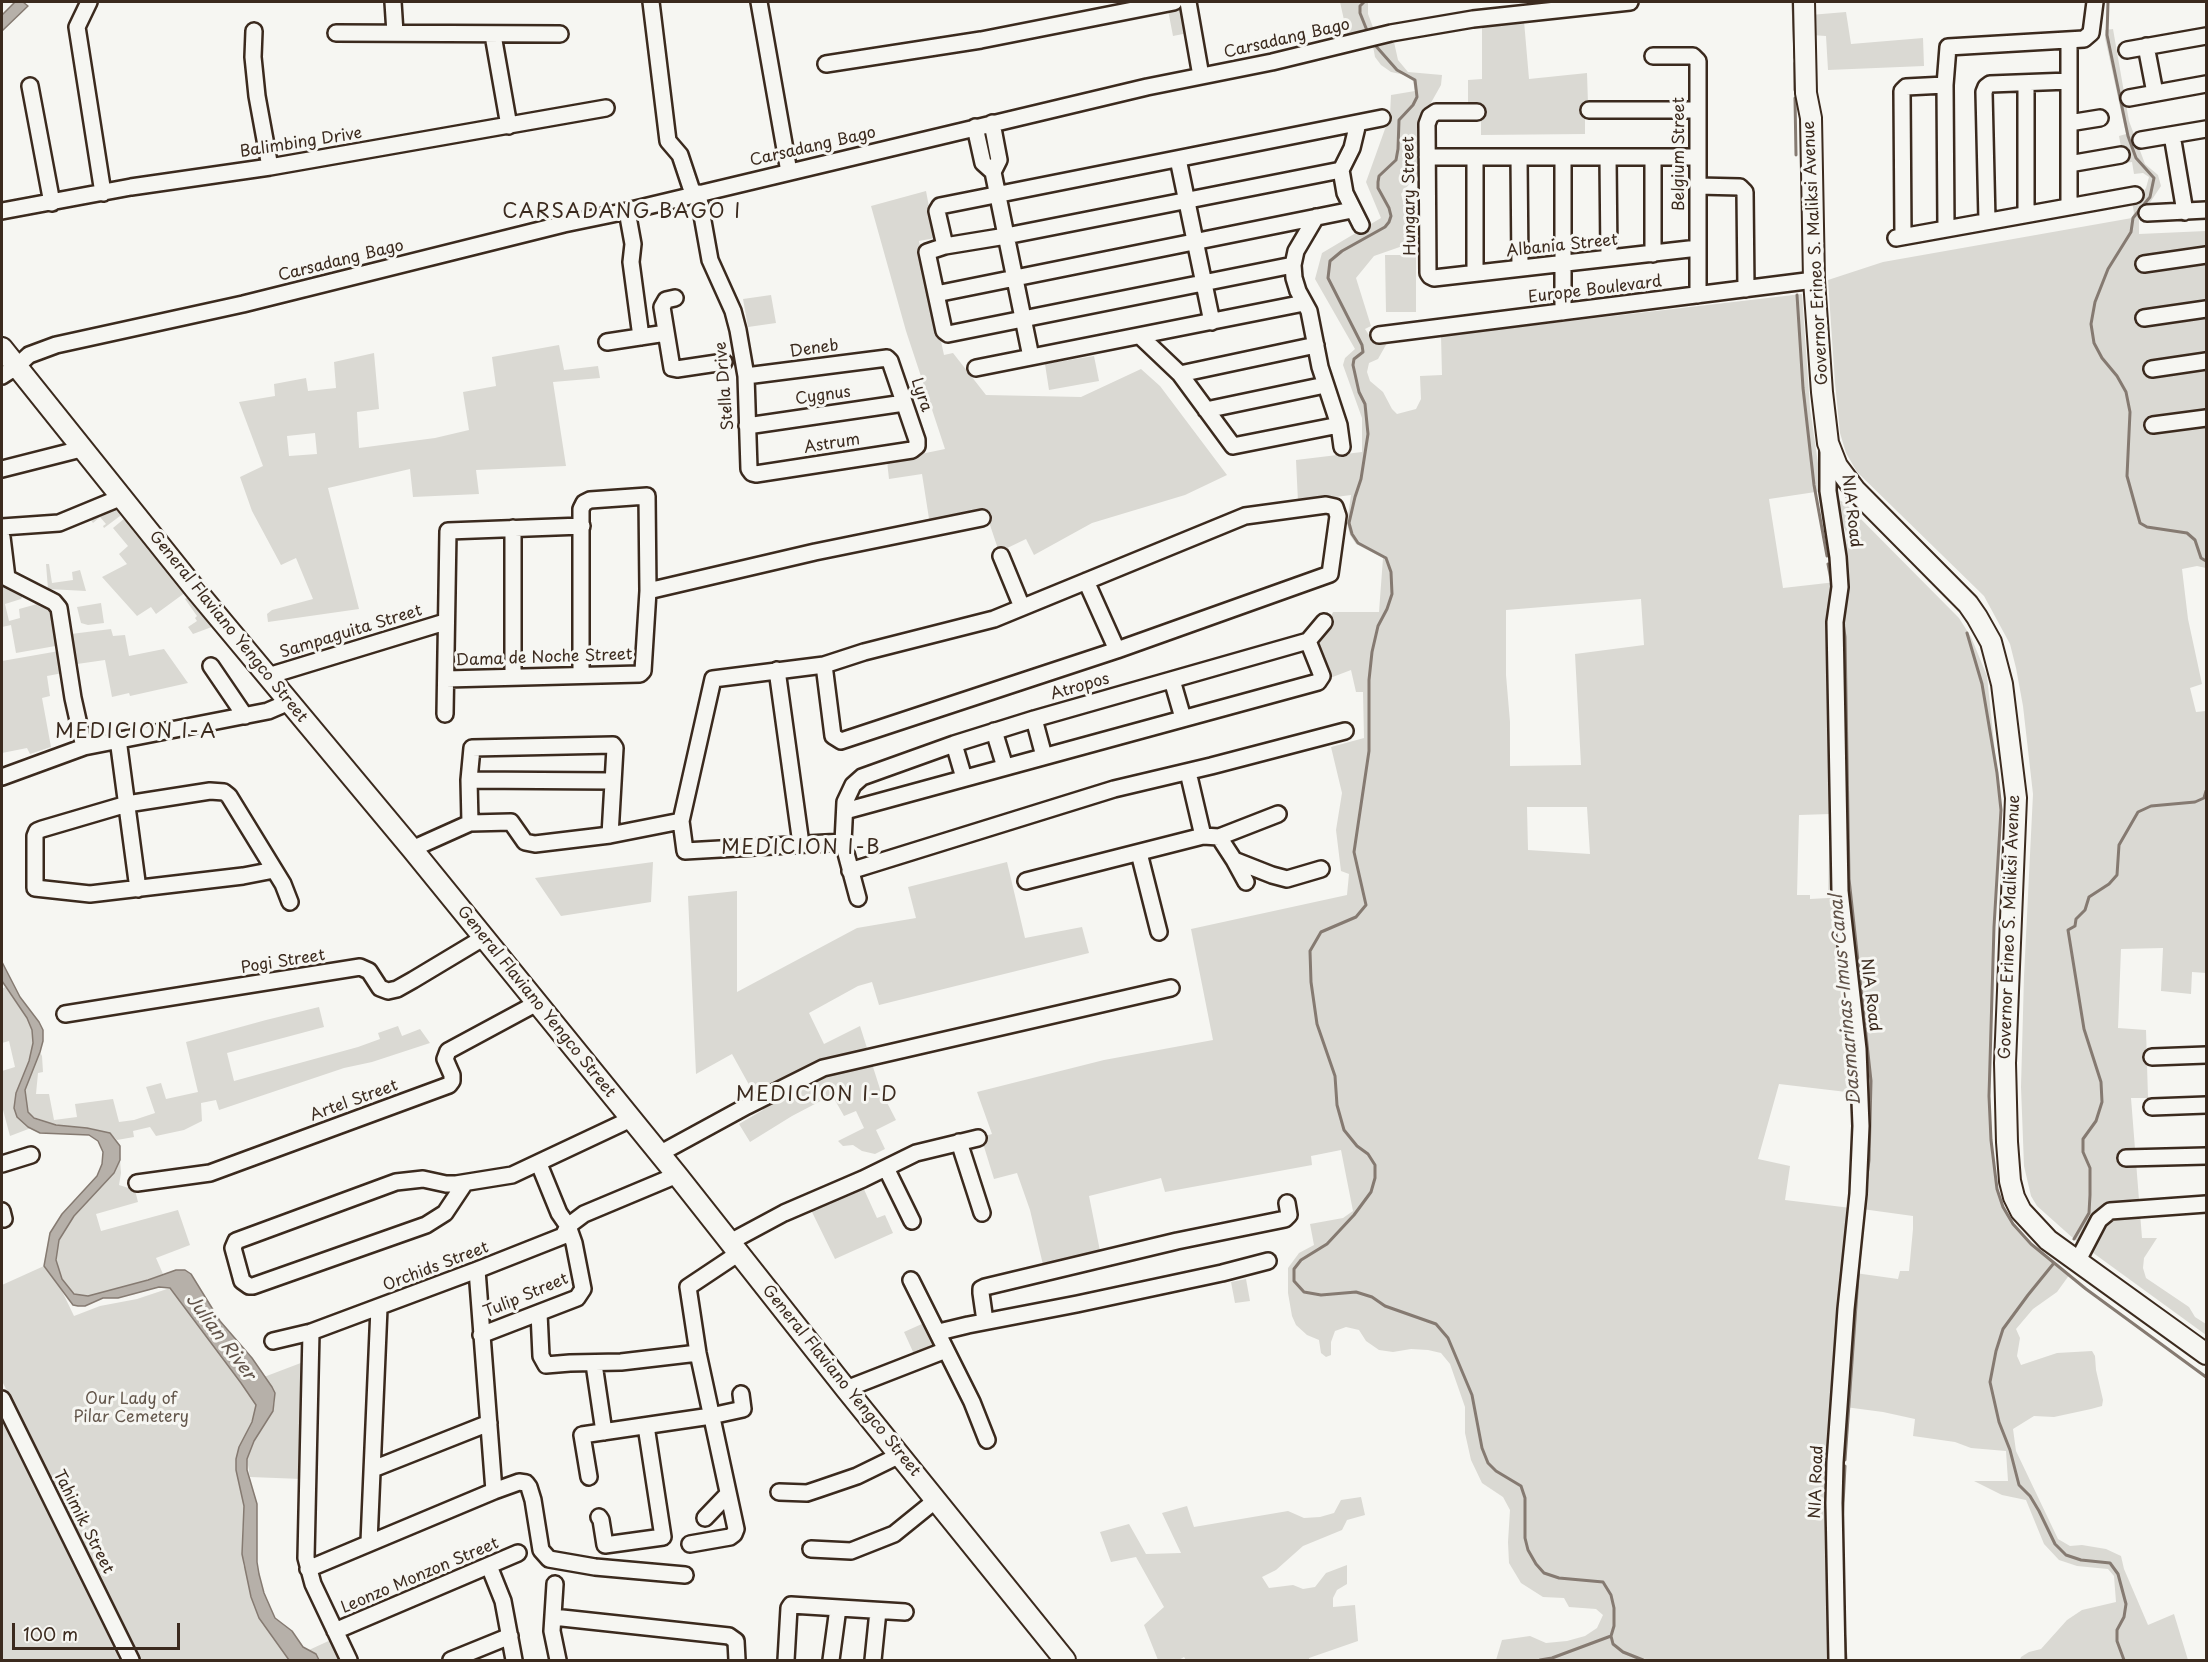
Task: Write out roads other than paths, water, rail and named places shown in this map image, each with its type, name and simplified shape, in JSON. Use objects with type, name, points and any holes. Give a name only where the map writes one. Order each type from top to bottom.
[{"type":"main road","name":"Governor Erineo S. Maliksi Avenue","points":[[1804,2],[1806,93],[1811,118],[1814,280],[1828,443],[1837,466],[1849,484],[1968,604],[1985,630],[1996,657],[2002,684],[2016,798],[2005,1063],[2007,1142],[2010,1181],[2014,1197],[2034,1227],[2077,1262],[2206,1354]]},
{"type":"main road","name":"General Flaviano Yengco Street","points":[[2,348],[9,371],[122,497],[412,849],[677,1174],[846,1389],[1065,1660]]},
{"type":"street","points":[[89,2],[77,27],[103,193]]},
{"type":"street","points":[[393,2],[395,33]]},
{"type":"street","name":"Stella Drive","points":[[651,2],[668,141],[680,155],[696,194],[710,260],[736,321],[746,376],[748,469],[752,473]]},
{"type":"street","points":[[759,2],[789,172]]},
{"type":"street","points":[[826,64],[981,40],[1174,2]]},
{"type":"street","points":[[1188,2],[1201,76]]},
{"type":"street","name":"Carsadang Bago","points":[[9,371],[29,355],[56,345],[243,304],[564,224],[627,211],[992,123],[1272,62],[1391,33],[1570,4],[1630,2]]},
{"type":"street","points":[[1946,228],[1946,50],[1951,46],[2084,39],[2091,33],[2095,2]]},
{"type":"street","points":[[254,31],[253,57],[257,96],[270,167]]},
{"type":"street","points":[[336,33],[560,34]]},
{"type":"street","points":[[493,35],[509,126]]},
{"type":"street","points":[[2127,50],[2206,36]]},
{"type":"street","points":[[2069,39],[2069,207]]},
{"type":"street","points":[[2146,46],[2155,93]]},
{"type":"street","name":"Belgium Street","points":[[1653,56],[1696,58],[1698,61],[1698,295]]},
{"type":"street","points":[[1987,221],[1984,92],[1990,84],[2069,81]]},
{"type":"street","points":[[2026,83],[2026,214]]},
{"type":"street","points":[[2129,98],[2206,84]]},
{"type":"street","points":[[1945,85],[1906,87],[1902,91],[1899,237],[2135,195]]},
{"type":"street","points":[[30,86],[52,202]]},
{"type":"street","name":"Balimbing Drive","points":[[2,211],[606,108]]},
{"type":"street","points":[[1589,110],[1698,110]]},
{"type":"street","name":"Hungary Street","points":[[1430,276],[1428,273],[1427,124],[1430,116],[1440,112],[1477,112]]},
{"type":"street","points":[[945,246],[938,208],[940,206],[1382,118]]},
{"type":"street","points":[[2069,123],[2100,118]]},
{"type":"street","points":[[992,123],[999,160],[993,172]]},
{"type":"street","points":[[1358,123],[1352,148],[1341,170],[1345,193],[1361,225]]},
{"type":"street","points":[[975,127],[983,163],[993,172],[1031,357]]},
{"type":"street","points":[[2141,140],[2206,129]]},
{"type":"street","points":[[2172,135],[2185,212]]},
{"type":"street","points":[[2069,164],[2121,155]]},
{"type":"street","points":[[1427,157],[1698,157]]},
{"type":"street","points":[[1475,157],[1475,273]]},
{"type":"street","points":[[1519,157],[1520,268]]},
{"type":"street","points":[[1563,157],[1563,312]]},
{"type":"street","points":[[1608,157],[1609,258]]},
{"type":"street","points":[[1653,157],[1653,254]]},
{"type":"street","points":[[1178,159],[1212,322]]},
{"type":"street","points":[[1293,265],[945,333],[927,251],[1341,170]]},
{"type":"street","points":[[1698,186],[1740,187],[1745,192],[1746,288]]},
{"type":"street","points":[[936,294],[1352,210]]},
{"type":"street","points":[[2147,213],[2206,210]]},
{"type":"street","points":[[627,211],[633,244],[631,262],[641,337]]},
{"type":"street","points":[[1316,217],[1303,238],[1293,265],[1294,279],[1309,311],[1325,385],[1339,425],[1342,447]]},
{"type":"street","name":"Albania Street","points":[[1430,276],[1434,278],[1698,248]]},
{"type":"street","points":[[2144,264],[2206,255]]},
{"type":"street","name":"Europe Boulevard","points":[[1380,335],[1814,280]]},
{"type":"street","points":[[675,298],[663,303],[672,368],[724,362]]},
{"type":"street","points":[[976,368],[1304,303]]},
{"type":"street","points":[[2144,318],[2206,309]]},
{"type":"street","points":[[607,342],[666,333]]},
{"type":"street","points":[[1140,336],[1180,374],[1233,446],[1339,425]]},
{"type":"street","points":[[1180,374],[1316,345]]},
{"type":"street","name":"Deneb","points":[[746,376],[887,358]]},
{"type":"street","name":"Lyra","points":[[887,358],[917,440],[917,446]]},
{"type":"street","points":[[2152,369],[2206,361]]},
{"type":"street","points":[[1206,410],[1325,385]]},
{"type":"street","name":"Cygnus","points":[[747,426],[904,403]]},
{"type":"street","points":[[2153,425],[2206,418]]},
{"type":"street","name":"NIA Road","points":[[1828,443],[1828,491],[1839,571],[1839,600],[1835,622],[1840,891],[1858,1049],[1861,1102],[1858,1194],[1845,1320],[1834,1482],[1837,1660]]},
{"type":"street","name":"Astrum","points":[[752,473],[767,473],[912,450],[917,446]]},
{"type":"street","points":[[2,469],[81,449]]},
{"type":"street","points":[[581,674],[581,509],[584,503],[590,500],[647,496],[648,591],[815,552],[982,518]]},
{"type":"street","points":[[2,527],[59,523],[122,497]]},
{"type":"street","points":[[824,665],[833,736],[841,741],[1117,650],[1330,574],[1338,516],[1335,507],[1326,505],[1245,516],[994,619],[864,652],[824,665],[713,679],[681,821],[685,851],[843,842]]},
{"type":"street","points":[[445,714],[448,531],[582,526]]},
{"type":"street","points":[[513,528],[513,676]]},
{"type":"street","points":[[2,537],[7,578],[54,602],[60,608],[84,747]]},
{"type":"street","points":[[1001,556],[1022,607]]},
{"type":"street","points":[[1086,581],[1117,650]]},
{"type":"street","name":"Dama de Noche Street","points":[[446,679],[581,674],[636,675],[643,671],[648,591]]},
{"type":"street","name":"Sampaguita Street","points":[[268,676],[446,622]]},
{"type":"street","points":[[858,898],[843,842],[845,811],[1318,682],[1322,676],[1308,641],[1324,622]]},
{"type":"street","name":"Atropos","points":[[845,811],[848,793],[862,777],[870,773],[994,731],[1308,641]]},
{"type":"street","points":[[211,666],[244,716]]},
{"type":"street","points":[[777,670],[801,844]]},
{"type":"street","points":[[1172,680],[1183,718]]},
{"type":"street","points":[[2,777],[84,747],[244,716],[275,709],[289,702]]},
{"type":"street","points":[[1034,719],[1044,756]]},
{"type":"street","points":[[994,731],[1005,767]]},
{"type":"street","points":[[850,871],[1114,789],[1345,731]]},
{"type":"street","points":[[118,739],[138,889]]},
{"type":"street","points":[[954,744],[964,778]]},
{"type":"street","points":[[470,823],[470,750],[475,746],[613,745],[615,748],[610,834]]},
{"type":"street","points":[[1188,772],[1203,836]]},
{"type":"street","points":[[470,780],[612,781]]},
{"type":"street","points":[[274,870],[243,876],[90,894],[35,888],[35,836],[37,831],[127,804],[210,791],[224,792],[229,796],[288,893],[290,902]]},
{"type":"street","points":[[1026,881],[1203,836],[1219,837],[1278,814]]},
{"type":"street","points":[[412,849],[470,823],[511,822],[529,844],[610,834],[681,821]]},
{"type":"street","points":[[1219,837],[1246,882]]},
{"type":"street","points":[[1139,853],[1159,933]]},
{"type":"street","points":[[1234,860],[1287,879],[1320,869]]},
{"type":"street","name":"Pogi Street","points":[[64,1014],[360,968],[369,971],[380,988],[388,991],[397,989],[483,938]]},
{"type":"street","points":[[659,1154],[823,1068],[1171,988]]},
{"type":"street","name":"Artel Street","points":[[137,1183],[210,1173],[449,1086],[452,1075],[444,1059],[448,1051],[537,1003]]},
{"type":"street","points":[[2152,1057],[2206,1055]]},
{"type":"street","points":[[2152,1107],[2206,1105]]},
{"type":"street","points":[[465,1183],[445,1213],[426,1225],[253,1286],[242,1281],[233,1248],[236,1241],[396,1182],[423,1179],[446,1184],[465,1183],[512,1175],[631,1119]]},
{"type":"street","points":[[690,1544],[723,1539],[734,1534],[736,1529],[698,1353],[688,1287],[734,1247],[784,1213],[916,1153],[978,1138]]},
{"type":"street","points":[[959,1142],[982,1213]]},
{"type":"street","points":[[2,1164],[31,1155]]},
{"type":"street","points":[[2126,1158],[2206,1156]]},
{"type":"street","points":[[539,1164],[568,1226]]},
{"type":"street","points":[[886,1168],[912,1221]]},
{"type":"street","name":"Orchids Street","points":[[273,1341],[311,1332],[379,1308],[563,1236],[568,1226],[585,1214],[677,1174]]},
{"type":"street","points":[[986,1321],[981,1293],[981,1289],[985,1287],[1177,1241],[1285,1219],[1288,1215],[1287,1203]]},
{"type":"street","points":[[2077,1262],[2104,1215],[2121,1209],[2206,1204]]},
{"type":"street","name":"Tulip Street","points":[[481,1335],[577,1298],[583,1289],[568,1226]]},
{"type":"street","points":[[939,1332],[1238,1270],[1268,1261]]},
{"type":"street","points":[[477,1270],[494,1491]]},
{"type":"street","points":[[911,1280],[939,1332],[980,1419],[987,1440]]},
{"type":"street","points":[[369,1542],[379,1308]]},
{"type":"street","points":[[539,1312],[541,1356],[546,1365],[621,1362],[698,1353]]},
{"type":"street","points":[[311,1332],[306,1546],[308,1569],[349,1660]]},
{"type":"street","points":[[846,1389],[946,1350]]},
{"type":"street","points":[[594,1364],[604,1432]]},
{"type":"street","points":[[589,1477],[582,1435],[711,1416],[743,1409],[741,1394]]},
{"type":"street","name":"Tahimik Street","points":[[2,1399],[131,1660]]},
{"type":"street","points":[[373,1469],[489,1423]]},
{"type":"street","points":[[599,1517],[605,1545],[663,1537],[646,1426]]},
{"type":"street","points":[[779,1492],[807,1492],[819,1489],[857,1476],[900,1455]]},
{"type":"street","points":[[308,1569],[519,1482],[526,1483],[529,1487],[541,1550],[549,1559],[595,1567],[685,1575]]},
{"type":"street","points":[[705,1518],[728,1494]]},
{"type":"street","points":[[811,1549],[851,1551],[894,1534],[936,1500]]},
{"type":"street","name":"Leonzo Monzon Street","points":[[335,1631],[518,1553]]},
{"type":"street","points":[[489,1566],[503,1601],[514,1660]]},
{"type":"street","points":[[555,1584],[553,1640],[558,1660]]},
{"type":"street","points":[[786,1660],[791,1605],[904,1612]]},
{"type":"street","points":[[831,1660],[838,1608]]},
{"type":"street","points":[[873,1660],[879,1611]]},
{"type":"street","points":[[553,1617],[729,1636],[736,1641],[737,1660]]},
{"type":"street","points":[[451,1660],[510,1636]]},
{"type":"water","points":[[15,2],[23,2],[28,6],[2,31],[2,15]]},
{"type":"water","name":"Julian River","points":[[2,962],[20,997],[43,1030],[40,1052],[25,1090],[28,1112],[34,1118],[56,1125],[110,1133],[120,1146],[120,1160],[114,1173],[74,1216],[59,1240],[56,1260],[62,1279],[74,1294],[88,1296],[176,1270],[185,1270],[191,1274],[220,1321],[252,1358],[272,1387],[275,1393],[273,1411],[254,1441],[247,1459],[247,1470],[257,1504],[259,1574],[275,1618],[292,1631],[303,1647],[316,1654],[319,1660],[289,1660],[259,1618],[251,1597],[242,1554],[244,1506],[236,1470],[236,1459],[239,1447],[252,1422],[256,1405],[241,1383],[170,1288],[159,1287],[118,1298],[103,1298],[85,1306],[78,1306],[73,1305],[44,1266],[50,1233],[62,1214],[97,1176],[102,1164],[103,1152],[98,1141],[89,1135],[40,1133],[28,1127],[17,1117],[14,1108],[16,1093],[29,1061],[33,1043],[32,1030],[27,1018],[2,981]]},
{"type":"waterway","points":[[1364,2],[1360,6],[1360,13],[1368,33]]},
{"type":"waterway","name":"Dasmarinas-Imus Canal","points":[[1793,2],[1795,58]]},
{"type":"waterway","points":[[2108,2],[2107,35],[2128,136],[2136,158],[2154,178],[2150,197],[2133,218],[2131,232],[2108,269],[2095,302],[2091,324],[2094,343],[2126,392],[2130,412],[2127,476],[2140,523],[2147,527],[2187,533],[2195,540],[2201,558],[2206,561]]},
{"type":"waterway","points":[[1375,45],[1397,70],[1415,80],[1417,97],[1399,120],[1396,160],[1379,176],[1378,188],[1389,208],[1391,216],[1389,222],[1385,227],[1342,251],[1330,261],[1328,278],[1362,345],[1363,352],[1354,359],[1353,365],[1359,392],[1365,404],[1368,434],[1361,479],[1349,523],[1358,543],[1386,558],[1391,572],[1392,594],[1378,626],[1372,652],[1369,680],[1369,751],[1354,852],[1366,905],[1356,917],[1321,932],[1310,951],[1311,982],[1317,1024],[1335,1076],[1337,1105],[1344,1130],[1357,1146],[1368,1154],[1375,1165],[1375,1178],[1371,1192],[1354,1215],[1327,1244],[1301,1260],[1294,1269],[1294,1281],[1304,1292],[1321,1295],[1356,1292],[1372,1297],[1385,1306],[1436,1324],[1448,1338],[1472,1395],[1482,1448],[1488,1463],[1496,1471],[1521,1486],[1525,1498],[1525,1538],[1528,1550],[1536,1564],[1544,1573],[1559,1578],[1603,1582],[1611,1595],[1614,1608],[1614,1626],[1611,1636],[1552,1658],[1540,1660]]},
{"type":"waterway","name":"Dasmarinas-Imus Canal","points":[[1795,63],[1795,90]]},
{"type":"waterway","name":"Dasmarinas-Imus Canal","points":[[1795,98],[1796,155]]},
{"type":"waterway","name":"Dasmarinas-Imus Canal","points":[[1797,295],[1803,388],[1814,485],[1827,556]]},
{"type":"waterway","name":"Dasmarinas-Imus Canal","points":[[1828,564],[1833,590]]},
{"type":"waterway","name":"Dasmarinas-Imus Canal","points":[[1842,615],[1845,637],[1849,879],[1871,1081],[1869,1160],[1865,1192]]},
{"type":"waterway","points":[[1967,633],[1982,684],[2001,810],[1994,927],[1989,1096],[1997,1189],[2003,1207],[2013,1224],[2031,1244],[2086,1289],[2206,1377]]},
{"type":"waterway","points":[[2074,1239],[2089,1213],[2090,1168],[2083,1152],[2083,1139],[2096,1121],[2102,1102],[2101,1082],[2084,1029],[2068,930],[2075,926],[2076,919],[2085,910],[2089,897],[2109,884],[2117,875],[2119,845],[2138,812],[2151,806],[2195,802],[2204,798],[2206,791]]},
{"type":"waterway","name":"Dasmarinas-Imus Canal","points":[[1845,1460],[1860,1249]]},
{"type":"waterway","points":[[2054,1263],[2003,1329],[1990,1382],[1999,1422],[2010,1450],[2019,1485],[2030,1496],[2055,1544],[2066,1555],[2081,1560],[2110,1563],[2118,1574],[2126,1604],[2124,1617],[2117,1630],[2117,1641],[2124,1660]]},
{"type":"waterway","name":"Dasmarinas-Imus Canal","points":[[1842,1524],[1845,1466]]},
{"type":"waterway","name":"Dasmarinas-Imus Canal","points":[[1842,1558],[1843,1599]]},
{"type":"waterway","name":"Dasmarinas-Imus Canal","points":[[1843,1608],[1846,1660]]},
{"type":"waterway","points":[[1611,1636],[1613,1644],[1623,1652],[1643,1660]]},
{"type":"district","name":"CARSADANG BAGO I","points":[[622,212]]},
{"type":"district","name":"MEDICION I-A","points":[[136,732]]},
{"type":"district","name":"MEDICION I-B","points":[[801,848]]},
{"type":"district","name":"MEDICION I-D","points":[[817,1095]]},
{"type":"park label","name":"Our Lady of Pilar Cemetery","points":[[131,1409]]}]
